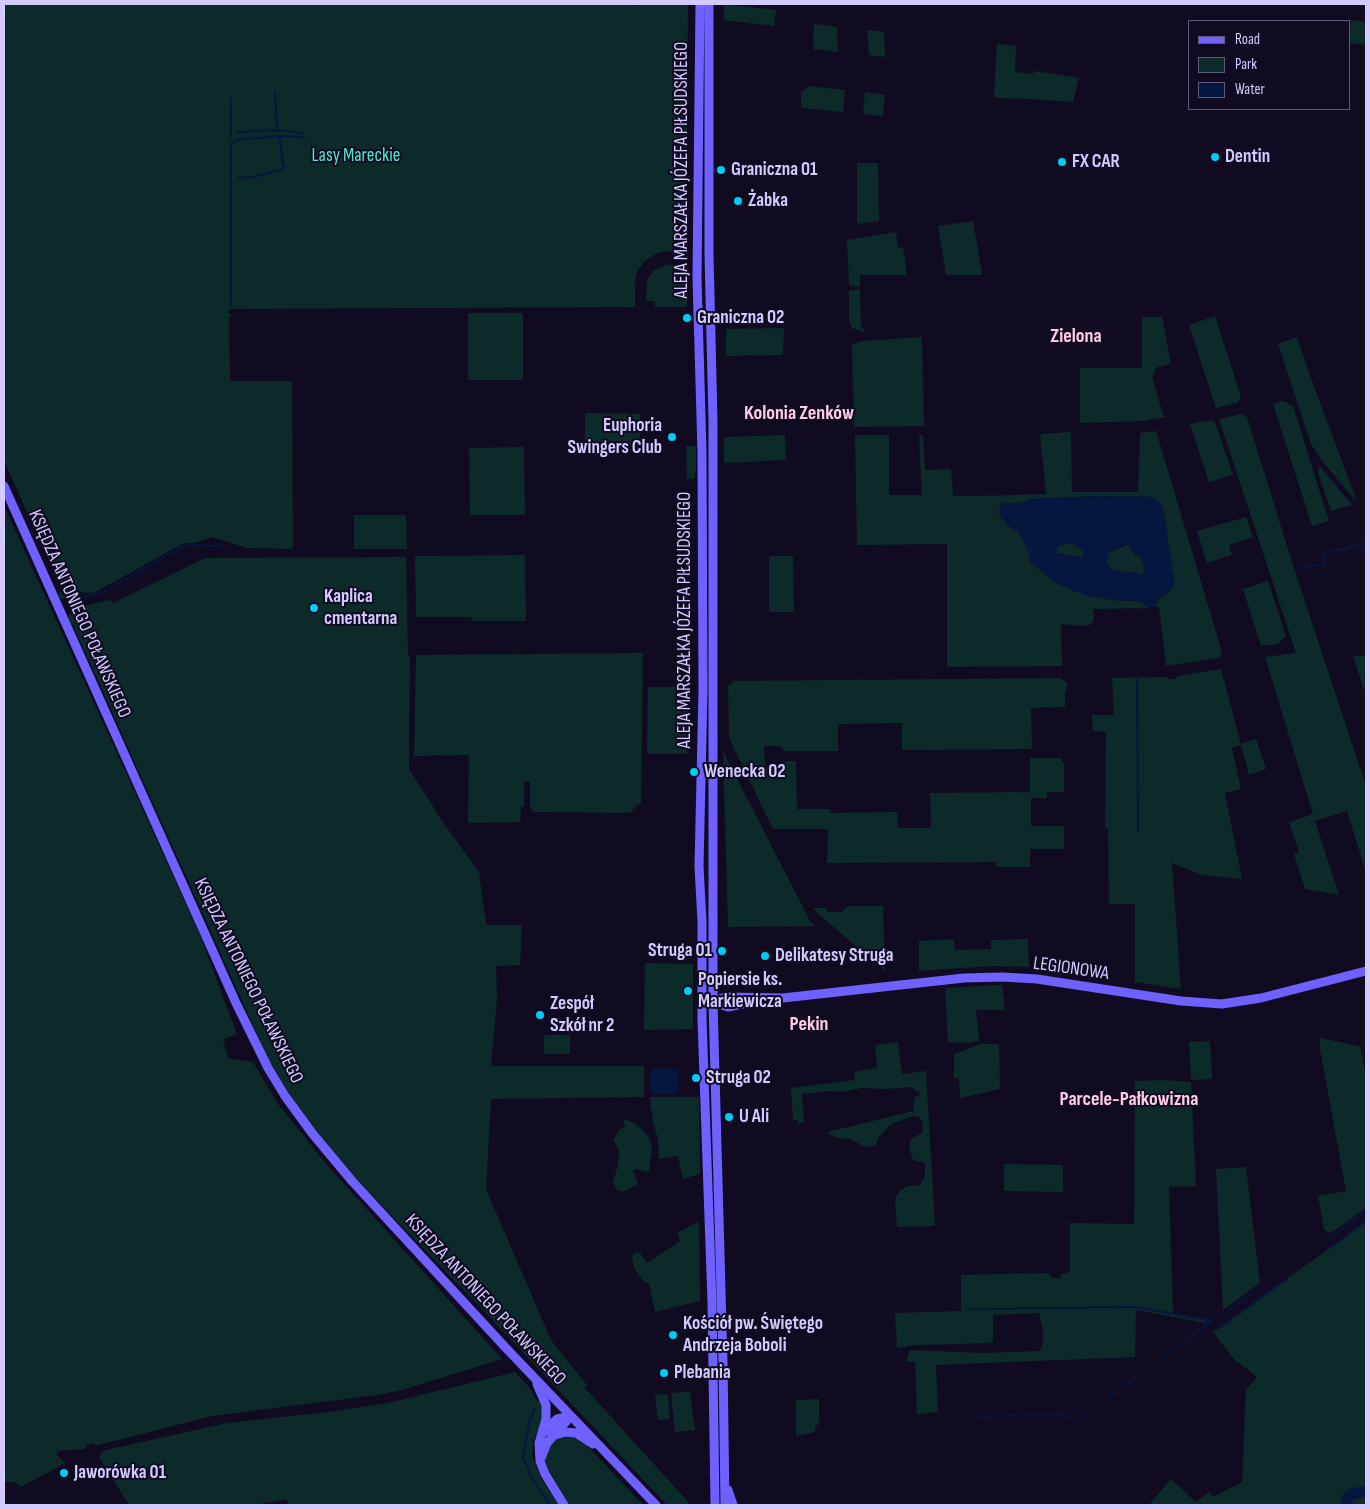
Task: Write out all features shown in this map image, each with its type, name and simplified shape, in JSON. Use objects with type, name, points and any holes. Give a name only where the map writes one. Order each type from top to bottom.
[{"type":"main road","name":"ALEJA MARSZAŁKA JÓZEFA PIŁSUDSKIEGO","points":[[700,4],[697,278],[702,472],[703,691],[699,866],[712,1302],[715,1505]]},
{"type":"main road","name":"ALEJA MARSZAŁKA JÓZEFA PIŁSUDSKIEGO","points":[[709,4],[713,422],[713,1002],[723,1344],[725,1505]]},
{"type":"main road","name":"KSIĘDZA ANTONIEGO POŁAWSKIEGO","points":[[4,486],[236,1003],[268,1068],[298,1115],[331,1157],[431,1268],[656,1505]]},
{"type":"main road","name":"LEGIONOWA","points":[[702,1003],[713,1002],[728,1008],[768,998],[964,978],[1002,977],[1037,979],[1181,1002],[1222,1004],[1261,998],[1366,971]]},
{"type":"main road","points":[[530,1373],[542,1393],[546,1405],[546,1419],[538,1449],[540,1461],[545,1474],[564,1505]]},
{"type":"main road","points":[[541,1436],[557,1419],[571,1416]]},
{"type":"main road","points":[[540,1461],[543,1450],[552,1436],[571,1416]]},
{"type":"main road","points":[[552,1436],[565,1432],[576,1433],[604,1451]]},
{"type":"main road","points":[[724,1472],[733,1505]]},
{"type":"green space","name":"Lasy Mareckie","points":[[4,4],[627,4],[637,6],[638,4],[688,4],[686,239],[676,250],[657,253],[645,261],[637,271],[635,307],[229,309],[228,314],[232,314],[229,317],[230,381],[292,381],[293,547],[291,549],[247,548],[212,537],[194,543],[184,543],[94,593],[74,592],[71,598],[60,599],[58,594],[63,591],[4,461]]},
{"type":"green space","points":[[724,4],[776,10],[774,26],[724,20]]},
{"type":"green space","points":[[1351,20],[1366,22],[1366,45],[1350,43]]},
{"type":"green space","points":[[814,24],[837,27],[838,52],[813,49]]},
{"type":"green space","points":[[867,30],[884,32],[885,57],[869,55]]},
{"type":"green space","points":[[997,44],[1016,46],[1015,72],[1033,74],[1034,71],[1079,78],[1073,102],[994,97]]},
{"type":"green space","points":[[808,86],[845,90],[843,112],[801,108],[801,92]]},
{"type":"green space","points":[[865,92],[885,95],[883,116],[863,114]]},
{"type":"green space","points":[[857,163],[878,163],[879,221],[857,224]]},
{"type":"green space","points":[[973,221],[982,275],[946,275],[938,226]]},
{"type":"green space","points":[[896,232],[898,248],[903,247],[907,275],[860,275],[860,287],[851,286],[849,284],[847,240]]},
{"type":"green space","points":[[677,264],[684,267],[687,271],[687,307],[655,307],[655,301],[646,301],[647,280],[654,270],[666,265]]},
{"type":"green space","points":[[860,289],[861,326],[864,332],[852,328],[849,321],[849,291]]},
{"type":"green space","points":[[468,313],[523,313],[523,380],[468,380]]},
{"type":"green space","points":[[1215,316],[1241,397],[1237,403],[1216,408],[1189,325]]},
{"type":"green space","points":[[1142,317],[1162,317],[1171,364],[1155,368],[1156,370],[1152,376],[1163,415],[1166,417],[1144,421],[1080,423],[1080,368],[1142,368]]},
{"type":"green space","points":[[784,328],[783,355],[726,356],[726,329]]},
{"type":"green space","points":[[922,337],[924,426],[854,427],[852,344],[863,341]]},
{"type":"green space","points":[[1297,337],[1357,502],[1322,461],[1311,444],[1278,344]]},
{"type":"green space","points":[[1283,401],[1293,406],[1329,521],[1312,526],[1273,404]]},
{"type":"green space","points":[[585,413],[640,414],[640,447],[585,447]]},
{"type":"green space","points":[[1241,414],[1247,417],[1292,562],[1366,783],[1366,872],[1347,811],[1315,821],[1339,895],[1305,889],[1294,854],[1299,852],[1289,822],[1313,814],[1265,657],[1296,653],[1219,419]]},
{"type":"green space","points":[[1212,420],[1215,422],[1233,475],[1209,482],[1190,424]]},
{"type":"green space","points":[[1156,431],[1222,652],[1218,658],[1166,666],[1159,607],[1155,607],[1159,598],[1170,591],[1152,497],[1097,496],[1032,499],[1017,504],[1005,523],[1018,532],[1027,547],[1031,563],[1041,570],[1107,598],[1120,601],[1138,601],[1150,608],[1093,609],[1094,620],[1090,625],[1061,624],[1062,666],[947,667],[947,544],[857,545],[855,435],[889,435],[889,495],[922,495],[919,435],[923,435],[925,470],[951,469],[953,496],[983,496],[1046,494],[1040,434],[1071,432],[1072,492],[1138,492],[1140,433]]},
{"type":"green space","points":[[785,435],[786,460],[724,463],[724,437]]},
{"type":"green space","points":[[686,446],[696,446],[694,479],[687,479]]},
{"type":"green space","points":[[524,447],[525,515],[470,515],[469,448]]},
{"type":"green space","points":[[1319,465],[1352,505],[1331,511],[1318,473]]},
{"type":"green space","points":[[4,506],[200,935],[237,1034],[223,1040],[228,1058],[253,1062],[278,1104],[327,1165],[502,1359],[402,1390],[377,1395],[212,1416],[99,1445],[88,1444],[84,1449],[58,1451],[57,1455],[64,1462],[62,1465],[21,1487],[14,1482],[4,1482]]},
{"type":"green space","points":[[354,515],[406,515],[407,549],[354,549]]},
{"type":"green space","points":[[1246,517],[1253,537],[1229,545],[1232,555],[1207,563],[1197,531]]},
{"type":"green space","points":[[1073,543],[1084,551],[1083,558],[1057,553],[1057,548],[1061,545]]},
{"type":"green space","points":[[1129,544],[1132,552],[1141,557],[1145,570],[1141,575],[1114,571],[1106,561],[1108,553]]},
{"type":"green space","points":[[525,555],[526,621],[472,621],[471,617],[416,617],[415,556]]},
{"type":"green space","points":[[769,556],[793,556],[794,612],[769,612]]},
{"type":"green space","points":[[406,557],[408,655],[410,655],[409,769],[445,825],[479,872],[486,925],[522,925],[520,965],[496,966],[497,999],[491,1066],[644,1066],[644,1097],[491,1099],[486,1189],[551,1340],[587,1385],[585,1388],[691,1505],[667,1505],[353,1176],[302,1113],[270,1063],[72,623],[68,618],[73,607],[78,607],[82,618],[87,616],[85,615],[85,606],[110,600],[113,603],[205,558]]},
{"type":"green space","points":[[1268,581],[1286,636],[1278,644],[1261,646],[1243,589]]},
{"type":"green space","points":[[643,653],[641,804],[638,804],[630,813],[534,812],[530,808],[530,782],[524,781],[524,806],[521,807],[520,822],[468,823],[469,755],[414,756],[416,655]]},
{"type":"green space","points":[[1353,656],[1366,656],[1366,695]]},
{"type":"green space","points":[[1221,669],[1241,744],[1256,739],[1266,769],[1249,775],[1241,745],[1232,748],[1241,789],[1225,793],[1242,879],[1202,875],[1172,863],[1181,989],[1135,982],[1135,904],[1109,904],[1108,829],[1105,829],[1106,732],[1093,731],[1092,715],[1114,715],[1112,678],[1167,677],[1169,679],[1176,679],[1178,676]]},
{"type":"green space","points":[[1060,678],[1067,683],[1065,707],[1031,708],[1032,749],[902,750],[902,723],[838,724],[838,751],[785,751],[780,746],[764,746],[765,767],[779,767],[785,761],[796,761],[797,809],[830,809],[831,813],[897,812],[898,828],[931,828],[930,793],[1030,792],[1030,758],[1060,758],[1064,763],[1064,792],[1047,792],[1047,798],[1031,798],[1031,826],[1064,826],[1064,849],[1030,849],[1030,867],[997,867],[996,862],[827,863],[828,829],[773,829],[729,738],[728,686],[734,681]]},
{"type":"green space","points":[[648,687],[689,687],[687,754],[647,754]]},
{"type":"green space","points":[[723,751],[810,921],[815,926],[728,927]]},
{"type":"green space","points":[[848,906],[883,906],[885,971],[813,908],[827,908],[827,912],[842,912]]},
{"type":"green space","points":[[954,939],[955,950],[991,949],[991,940],[1028,939],[1029,967],[992,966],[919,971],[919,941]]},
{"type":"green space","points":[[645,963],[693,964],[693,1029],[644,1030]]},
{"type":"green space","points":[[1002,985],[1005,1010],[976,1010],[979,1041],[971,1043],[948,1042],[945,988]]},
{"type":"green space","points":[[544,1035],[570,1035],[570,1054],[544,1054]]},
{"type":"green space","points":[[1320,1038],[1360,1046],[1366,1077],[1366,1208],[1331,1233],[1324,1230],[1318,1196],[1346,1191],[1320,1049]]},
{"type":"green space","points":[[1210,1041],[1212,1079],[1191,1080],[1189,1042]]},
{"type":"green space","points":[[898,1042],[902,1074],[926,1071],[935,1226],[897,1227],[895,1199],[899,1192],[907,1186],[920,1185],[925,1176],[925,1163],[913,1160],[909,1146],[911,1139],[923,1132],[922,1122],[919,1117],[913,1116],[891,1124],[878,1138],[875,1146],[864,1147],[851,1139],[839,1138],[827,1132],[914,1111],[915,1097],[920,1095],[919,1092],[911,1087],[862,1088],[842,1092],[830,1091],[802,1094],[804,1122],[798,1124],[798,1120],[793,1120],[791,1088],[855,1080],[854,1072],[877,1068],[875,1045]]},
{"type":"green space","points":[[980,1044],[999,1044],[1000,1089],[960,1098],[959,1078],[954,1078],[954,1054]]},
{"type":"green space","points":[[1166,1080],[1191,1082],[1196,1186],[1169,1187],[1173,1313],[1209,1319],[1206,1323],[1136,1310],[1135,1357],[936,1365],[938,1412],[917,1414],[915,1362],[906,1362],[910,1350],[982,1353],[1040,1351],[1043,1343],[1043,1330],[1039,1313],[993,1315],[993,1340],[990,1343],[916,1345],[897,1348],[895,1313],[961,1311],[961,1275],[1048,1273],[1052,1278],[1061,1278],[1061,1274],[1070,1272],[1070,1223],[1134,1224],[1135,1081]]},
{"type":"green space","points":[[650,1097],[699,1097],[700,1174],[683,1179],[678,1156],[659,1159],[658,1139],[652,1119]]},
{"type":"green space","points":[[623,1118],[636,1124],[645,1132],[650,1139],[652,1148],[649,1172],[638,1169],[633,1170],[638,1184],[622,1192],[616,1189],[613,1182],[618,1165],[619,1150],[613,1141],[619,1130],[625,1127]]},
{"type":"green space","points":[[1004,1164],[1063,1165],[1063,1192],[1004,1191]]},
{"type":"green space","points":[[1246,1167],[1260,1283],[1223,1310],[1216,1169]]},
{"type":"green space","points":[[1366,1222],[1366,1505],[1149,1505],[1171,1479],[1196,1502],[1209,1492],[1213,1497],[1242,1482],[1246,1390],[1257,1377],[1234,1359],[1213,1332]]},
{"type":"green space","points":[[695,1223],[699,1223],[700,1301],[655,1312],[649,1283],[642,1279],[634,1268],[632,1256],[635,1252],[640,1253],[647,1263],[680,1241],[677,1233]]},
{"type":"green space","points":[[515,1372],[530,1388],[536,1400],[541,1401],[543,1415],[533,1443],[532,1456],[541,1478],[559,1505],[289,1505],[286,1499],[254,1505],[129,1505],[99,1457],[106,1450],[227,1423],[328,1412],[388,1403]]},
{"type":"green space","points":[[690,1391],[695,1430],[675,1432],[671,1393]]},
{"type":"green space","points":[[668,1394],[670,1419],[658,1420],[655,1395]]},
{"type":"green space","points":[[819,1399],[819,1423],[815,1428],[815,1432],[796,1436],[796,1400]]},
{"type":"green space","points":[[573,1436],[584,1442],[643,1505],[569,1505],[549,1472],[545,1460],[547,1449],[556,1438]]},
{"type":"water","points":[[1097,496],[1153,497],[1158,500],[1164,513],[1175,584],[1170,591],[1159,598],[1155,607],[1150,608],[1138,601],[1120,601],[1087,596],[1057,584],[1031,563],[1027,547],[1018,532],[1005,523],[999,515],[1002,503],[1019,503],[1032,499]],"holes":[[[1072,543],[1084,551],[1083,558],[1057,553],[1057,548],[1061,545]],[[1129,545],[1132,552],[1141,557],[1145,570],[1141,575],[1133,572],[1114,571],[1106,561],[1108,553],[1121,546]]]},
{"type":"water","points":[[654,1069],[677,1070],[679,1092],[676,1094],[651,1094],[650,1072]]},
{"type":"waterway","points":[[275,92],[277,130]]},
{"type":"waterway","points":[[231,98],[231,137]]},
{"type":"waterway","points":[[237,132],[277,130],[303,133]]},
{"type":"waterway","points":[[238,178],[253,177],[284,169],[279,136]]},
{"type":"waterway","points":[[231,306],[231,146],[235,140],[279,136],[305,137]]},
{"type":"waterway","points":[[1300,567],[1325,564],[1322,554],[1366,543]]},
{"type":"waterway","points":[[83,597],[106,591],[183,547],[195,545],[222,546]]},
{"type":"waterway","points":[[1137,679],[1138,831]]},
{"type":"waterway","points":[[1326,1240],[1366,1211]]},
{"type":"waterway","points":[[1330,1248],[1366,1221]]},
{"type":"waterway","points":[[1219,1328],[1287,1279]]},
{"type":"waterway","points":[[1226,1312],[1260,1288]]},
{"type":"waterway","points":[[967,1309],[1135,1307],[1212,1321]]},
{"type":"waterway","points":[[1176,1348],[1212,1321]]},
{"type":"waterway","points":[[1164,1357],[1170,1353]]},
{"type":"waterway","points":[[1121,1388],[1140,1374]]},
{"type":"waterway","points":[[1107,1398],[1114,1393]]},
{"type":"waterway","points":[[535,1408],[529,1423],[523,1456],[531,1476],[550,1505]]},
{"type":"waterway","points":[[1083,1415],[1090,1410]]},
{"type":"waterway","points":[[1022,1415],[1062,1414],[1074,1421]]},
{"type":"waterway","points":[[1003,1416],[1015,1415]]},
{"type":"waterway","points":[[982,1418],[997,1416]]},
{"type":"waterway","points":[[1347,1505],[1347,1498],[1352,1494],[1366,1491]]},
{"type":"place","name":"Dentin","points":[[1215,157]]},
{"type":"place","name":"FX CAR","points":[[1062,162]]},
{"type":"place","name":"Graniczna 01","points":[[721,170]]},
{"type":"place","name":"Żabka","points":[[738,201]]},
{"type":"place","name":"Graniczna 02","points":[[687,318]]},
{"type":"place","name":"Euphoria Swingers Club","points":[[672,437]]},
{"type":"place","name":"Kaplica cmentarna","points":[[314,608]]},
{"type":"place","name":"Wenecka 02","points":[[694,772]]},
{"type":"place","name":"Struga 01","points":[[722,951]]},
{"type":"place","name":"Delikatesy Struga","points":[[765,956]]},
{"type":"place","name":"Popiersie ks. Markiewicza","points":[[688,991]]},
{"type":"place","name":"Zespół Szkół nr 2","points":[[540,1015]]},
{"type":"place","name":"Struga 02","points":[[696,1078]]},
{"type":"place","name":"U Ali","points":[[729,1117]]},
{"type":"place","name":"Kościół pw. Świętego Andrzeja Boboli","points":[[673,1335]]},
{"type":"place","name":"Plebania","points":[[664,1373]]},
{"type":"place","name":"Jaworówka 01","points":[[64,1473]]},
{"type":"district","name":"Zielona","points":[[1076,337]]},
{"type":"district","name":"Kolonia Zenków","points":[[799,414]]},
{"type":"district","name":"Pekin","points":[[809,1025]]},
{"type":"district","name":"Parcele-Pałkowizna","points":[[1129,1100]]}]
